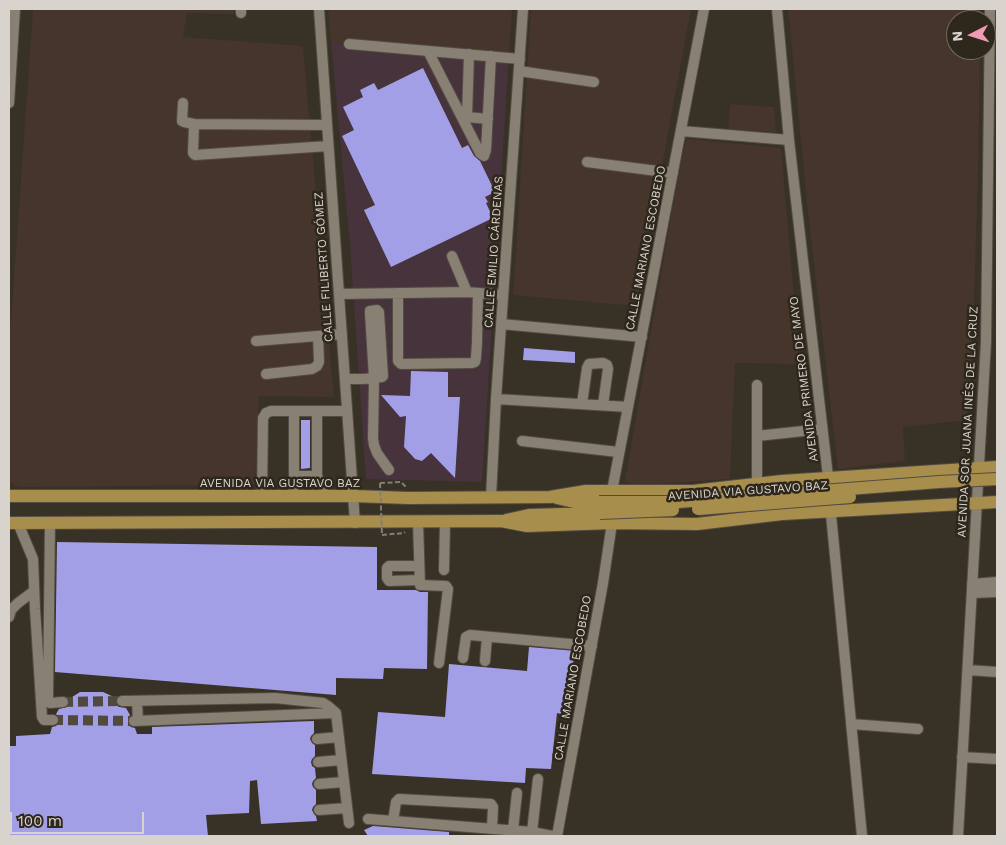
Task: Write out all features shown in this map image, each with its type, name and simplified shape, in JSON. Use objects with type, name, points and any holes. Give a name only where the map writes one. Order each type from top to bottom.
[{"type":"main road","name":"AVENIDA VIA GUSTAVO BAZ","points":[[9,496],[353,496],[408,498],[550,496],[586,491],[693,491],[782,481],[997,467]]},
{"type":"main road","name":"AVENIDA VIA GUSTAVO BAZ","points":[[14,523],[502,521],[529,515],[600,507],[997,479]]},
{"type":"main road","points":[[782,481],[790,494],[790,501],[787,511],[782,514]]},
{"type":"main road","name":"AVENIDA VIA GUSTAVO BAZ","points":[[550,496],[600,507],[687,510],[997,487]]},
{"type":"main road","name":"AVENIDA VIA GUSTAVO BAZ","points":[[502,521],[527,526],[612,523],[697,524],[782,514],[997,502]]},
{"type":"street","points":[[9,103],[15,9]]},
{"type":"street","name":"CALLE FILIBERTO GÓMEZ","points":[[319,9],[355,523]]},
{"type":"street","name":"CALLE EMILIO CÁRDENAS","points":[[491,497],[523,9]]},
{"type":"street","name":"CALLE MARIANO ESCOBEDO","points":[[612,491],[704,9]]},
{"type":"street","name":"AVENIDA PRIMERO DE MAYO","points":[[777,9],[789,140],[828,478],[862,836]]},
{"type":"street","name":"AVENIDA SOR JUANA INÉS DE LA CRUZ","points":[[958,836],[986,342],[993,134],[990,9]]},
{"type":"street","points":[[350,44],[520,59]]},
{"type":"street","points":[[428,51],[467,122],[480,153],[484,156],[486,150],[492,56]]},
{"type":"street","points":[[467,122],[469,54]]},
{"type":"street","points":[[519,71],[594,82]]},
{"type":"street","points":[[183,103],[182,121],[194,124],[326,125]]},
{"type":"street","points":[[467,122],[488,119]]},
{"type":"street","points":[[194,124],[193,153],[195,156],[328,146]]},
{"type":"street","points":[[681,131],[789,140]]},
{"type":"street","points":[[587,162],[673,173]]},
{"type":"street","points":[[452,256],[467,292]]},
{"type":"street","points":[[398,292],[398,362],[401,364],[475,362],[478,293]]},
{"type":"street","points":[[339,294],[467,292],[503,295]]},
{"type":"street","points":[[345,379],[374,378],[382,377],[383,375],[378,310],[372,310],[370,313],[374,378],[373,438],[374,445],[389,470]]},
{"type":"street","points":[[501,324],[642,337]]},
{"type":"street","points":[[256,341],[342,334]]},
{"type":"street","points":[[266,374],[317,366],[319,362],[318,336]]},
{"type":"street","points":[[986,342],[997,343]]},
{"type":"street","points":[[582,404],[589,364],[603,363],[607,365],[608,369],[604,405]]},
{"type":"street","points":[[757,385],[757,484]]},
{"type":"street","points":[[496,399],[628,407]]},
{"type":"street","points":[[262,496],[263,418],[266,413],[271,411],[347,411]]},
{"type":"street","points":[[294,411],[294,496]]},
{"type":"street","points":[[317,411],[317,476],[328,496]]},
{"type":"street","points":[[757,436],[822,429]]},
{"type":"street","points":[[522,441],[618,452]]},
{"type":"street","points":[[294,476],[317,476]]},
{"type":"street","points":[[418,522],[420,585],[446,586],[448,588],[439,663]]},
{"type":"street","points":[[444,570],[445,522]]},
{"type":"street","points":[[14,523],[33,560],[42,717],[44,720],[53,720]]},
{"type":"street","points":[[50,523],[48,702],[63,702]]},
{"type":"street","name":"CALLE MARIANO ESCOBEDO","points":[[557,836],[592,646],[612,523]]},
{"type":"street","points":[[419,566],[388,567],[387,578],[390,581],[419,580]]},
{"type":"street","points":[[972,589],[997,582]]},
{"type":"street","points":[[972,589],[997,592]]},
{"type":"street","points":[[9,617],[11,610],[34,591]]},
{"type":"street","points":[[463,658],[467,636],[470,635],[592,646]]},
{"type":"street","points":[[485,661],[487,637]]},
{"type":"street","points":[[968,670],[997,672]]},
{"type":"street","points":[[253,698],[254,716]]},
{"type":"street","points":[[122,701],[275,698],[323,703],[336,713],[349,823]]},
{"type":"street","points":[[136,700],[136,721],[336,713]]},
{"type":"street","points":[[851,724],[918,729]]},
{"type":"street","points":[[317,739],[339,737]]},
{"type":"street","points":[[962,758],[997,759]]},
{"type":"street","points":[[318,762],[342,760]]},
{"type":"street","points":[[532,832],[538,779]]},
{"type":"street","points":[[319,784],[344,782]]},
{"type":"street","points":[[513,830],[516,792]]},
{"type":"street","points":[[393,821],[398,799],[491,804],[492,829]]},
{"type":"street","points":[[320,810],[347,808]]},
{"type":"street","points":[[368,818],[513,830],[552,836]]},
{"type":"path","points":[[401,482],[380,483],[382,535],[404,533]]},
{"type":"shaded area","points":[[33,9],[234,9],[234,14],[187,13],[183,37],[303,46],[334,397],[259,396],[255,485],[19,487],[9,481],[9,349]]},
{"type":"shaded area","points":[[328,9],[512,9],[509,53],[331,43]]},
{"type":"shaded area","points":[[531,9],[691,9],[636,306],[513,295]]},
{"type":"shaded area","points":[[788,9],[980,9],[946,10],[946,60],[980,60],[972,360],[967,420],[903,427],[905,461],[838,469],[808,212]]},
{"type":"shaded area","points":[[331,43],[509,53],[482,482],[366,479],[350,245]]},
{"type":"shaded area","points":[[730,104],[774,107],[776,132],[728,129]]},
{"type":"shaded area","points":[[687,139],[781,148],[800,364],[735,363],[730,479],[644,485],[628,483],[625,480],[681,160]]},
{"type":"building","points":[[423,68],[462,148],[468,145],[474,156],[480,161],[495,192],[485,197],[493,218],[391,267],[364,210],[375,205],[342,136],[354,130],[343,107],[363,97],[360,90],[374,83],[378,90]]},
{"type":"building","points":[[524,348],[575,352],[575,363],[523,360]]},
{"type":"building","points":[[411,371],[448,372],[448,397],[460,397],[455,478],[431,453],[422,461],[415,459],[404,447],[406,416],[400,417],[381,395],[410,396]]},
{"type":"building","points":[[301,420],[310,420],[310,468],[301,469]]},
{"type":"building","points":[[57,542],[377,547],[377,590],[416,590],[428,592],[427,669],[384,668],[383,679],[336,678],[336,695],[55,672]]},
{"type":"building","points":[[529,647],[576,651],[561,714],[557,713],[551,769],[526,768],[525,783],[372,774],[378,712],[445,717],[449,664],[527,671]]},
{"type":"building","points":[[80,692],[103,692],[116,698],[116,705],[126,708],[130,715],[128,724],[135,728],[137,734],[152,734],[152,727],[314,721],[314,733],[310,739],[315,745],[315,756],[311,762],[315,768],[316,778],[312,784],[316,790],[316,804],[312,810],[317,821],[261,824],[257,780],[250,781],[249,813],[206,815],[208,836],[9,836],[9,746],[16,746],[16,736],[50,734],[52,727],[59,723],[59,717],[56,714],[59,709],[67,707],[69,699]]},
{"type":"building","points":[[373,826],[449,832],[449,836],[368,836],[364,830]]},
{"type":"tunnel","points":[[63,702],[122,701]]},
{"type":"tunnel","points":[[53,720],[134,721]]}]
